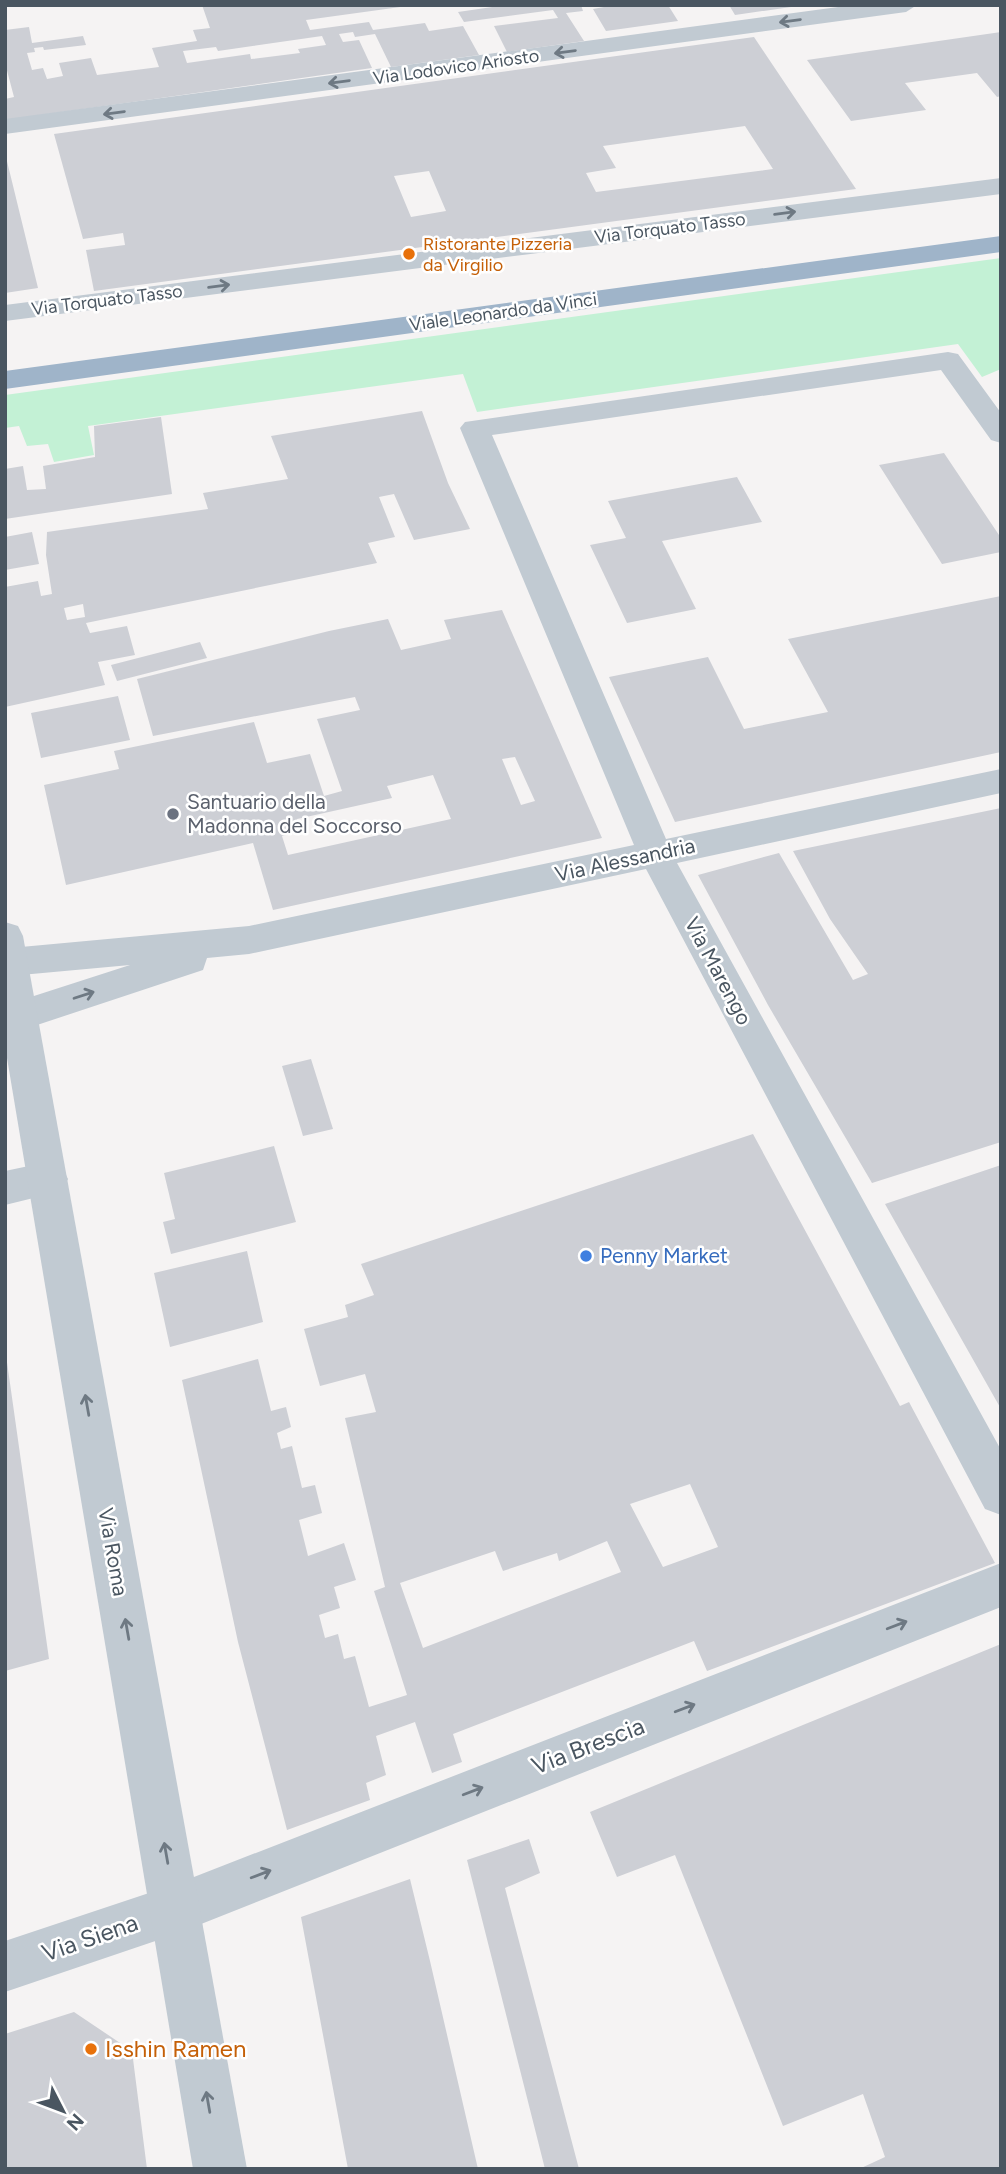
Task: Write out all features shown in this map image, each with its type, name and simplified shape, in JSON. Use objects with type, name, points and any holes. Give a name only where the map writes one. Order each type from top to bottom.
[{"type":"highway","name":"Viale Leonardo da Vinci","points":[[5,380],[1001,244]]},
{"type":"street","name":"Via Lodovico Ariosto","points":[[5,127],[711,22],[906,5]]},
{"type":"street","name":"Via Torquato Tasso","points":[[5,313],[1001,186]]},
{"type":"street","name":"Via Marengo","points":[[1001,434],[948,360],[475,428],[655,854],[1001,1494]]},
{"type":"street","name":"Via Alessandria","points":[[19,1016],[249,940],[1001,781]]},
{"type":"street","name":"Via Alessandria","points":[[8,949],[249,940]]},
{"type":"street","name":"Via Roma","points":[[8,949],[19,1016],[27,1183],[176,1909],[220,2169]]},
{"type":"street","name":"Via Brescia","points":[[176,1909],[1001,1585]]},
{"type":"street","name":"Via Siena","points":[[5,1967],[176,1909]]},
{"type":"green space","points":[[1001,258],[1001,369],[982,377],[958,344],[477,412],[463,374],[88,426],[94,455],[54,462],[48,444],[27,446],[19,426],[5,428],[5,395]]},
{"type":"building","points":[[202,5],[415,5],[306,20],[310,30],[369,22],[373,30],[425,23],[429,31],[463,26],[479,55],[391,67],[375,34],[355,37],[353,32],[339,34],[343,42],[359,40],[372,68],[5,120],[5,99],[14,97],[5,63],[5,30],[29,27],[32,43],[83,36],[86,45],[44,50],[43,47],[34,48],[35,52],[27,53],[32,70],[43,68],[47,79],[63,76],[59,63],[91,58],[97,75],[159,67],[152,48],[197,41],[193,30],[210,28]],"holes":[[[322,36],[326,45],[298,49],[300,53],[251,59],[250,54],[187,63],[183,51],[216,47],[218,51]]]},
{"type":"building","points":[[506,5],[581,5],[583,11],[566,13],[584,41],[507,52],[494,26],[558,18],[553,10],[464,22],[458,12]]},
{"type":"building","points":[[615,5],[668,5],[678,21],[606,31],[593,9]]},
{"type":"building","points":[[729,5],[791,5],[791,7],[735,15]]},
{"type":"building","points":[[1001,32],[1001,96],[997,97],[977,73],[905,83],[926,110],[851,121],[807,60]]},
{"type":"building","points":[[754,37],[856,189],[94,291],[86,250],[125,245],[123,233],[83,239],[54,134]],"holes":[[[745,126],[773,169],[596,192],[586,173],[616,168],[603,146]],[[429,171],[446,211],[411,217],[394,176]]]},
{"type":"building","points":[[5,153],[38,288],[5,293]]},
{"type":"building","points":[[422,411],[448,483],[470,529],[414,540],[394,494],[379,497],[395,537],[368,543],[377,563],[86,623],[90,633],[127,626],[135,655],[98,662],[105,685],[5,707],[5,587],[38,581],[41,596],[52,594],[46,555],[47,532],[208,509],[203,493],[288,479],[271,436]],"holes":[[[83,604],[85,617],[67,620],[64,608]]]},
{"type":"building","points":[[161,417],[172,494],[5,519],[5,469],[23,466],[27,490],[46,489],[43,466],[95,457],[94,426]]},
{"type":"building","points":[[944,453],[1001,538],[1001,552],[942,564],[879,465]]},
{"type":"building","points":[[737,477],[762,522],[662,541],[696,609],[627,623],[590,545],[626,538],[608,501]]},
{"type":"building","points":[[32,532],[39,564],[5,570],[5,537]]},
{"type":"building","points":[[1001,596],[1001,752],[675,822],[609,677],[708,657],[744,729],[828,712],[788,639]]},
{"type":"building","points":[[502,610],[602,838],[273,910],[253,843],[66,885],[44,785],[119,769],[114,751],[254,722],[267,763],[310,754],[324,796],[342,791],[317,719],[360,710],[355,697],[153,736],[137,679],[388,619],[401,650],[451,639],[444,620]],"holes":[[[515,757],[535,801],[521,805],[502,759]],[[433,775],[451,819],[288,855],[282,836],[301,832],[297,819],[392,798],[387,786]]]},
{"type":"building","points":[[200,642],[207,658],[117,681],[111,665]]},
{"type":"building","points":[[118,696],[130,740],[41,758],[31,713]]},
{"type":"building","points":[[1001,808],[1001,1142],[872,1183],[768,1005],[698,875],[779,853],[853,980],[868,974],[830,919],[793,851]]},
{"type":"building","points":[[311,1059],[333,1129],[303,1136],[282,1066]]},
{"type":"building","points":[[753,1134],[900,1406],[909,1402],[995,1563],[707,1671],[694,1641],[453,1734],[462,1762],[432,1773],[415,1722],[376,1736],[386,1775],[366,1783],[370,1800],[287,1830],[238,1642],[182,1380],[258,1359],[271,1411],[286,1407],[291,1427],[277,1433],[281,1449],[292,1446],[302,1488],[315,1485],[322,1513],[299,1520],[308,1556],[344,1543],[356,1580],[334,1587],[340,1608],[319,1615],[325,1638],[338,1634],[344,1659],[355,1656],[369,1707],[407,1695],[374,1591],[385,1587],[345,1418],[376,1412],[365,1374],[320,1386],[304,1329],[348,1317],[345,1305],[374,1295],[361,1264]],"holes":[[[690,1484],[718,1547],[663,1567],[630,1504]],[[607,1541],[621,1572],[423,1648],[400,1583],[495,1551],[503,1571],[557,1553],[559,1561]]]},
{"type":"building","points":[[274,1146],[296,1222],[171,1254],[163,1222],[175,1219],[164,1173]]},
{"type":"building","points":[[1001,1165],[1001,1409],[885,1204]]},
{"type":"building","points":[[247,1251],[263,1322],[170,1347],[154,1273]]},
{"type":"building","points":[[5,1348],[49,1659],[5,1671]]},
{"type":"building","points":[[1001,1644],[1001,2169],[859,2169],[885,2157],[863,2094],[783,2126],[675,1855],[617,1877],[590,1812]]},
{"type":"building","points":[[529,1839],[540,1873],[505,1888],[579,2169],[545,2169],[467,1860]]},
{"type":"building","points":[[410,1879],[478,2169],[348,2169],[301,1917]]},
{"type":"building","points":[[74,2012],[132,2051],[147,2169],[5,2169],[5,2034]]},
{"type":"place","name":"Ristorante Pizzeria da Virgilio","points":[[409,254]]},
{"type":"place","name":"Santuario della Madonna del Soccorso","points":[[173,814]]},
{"type":"place","name":"Penny Market","points":[[586,1256]]},
{"type":"place","name":"Isshin Ramen","points":[[91,2049]]}]
